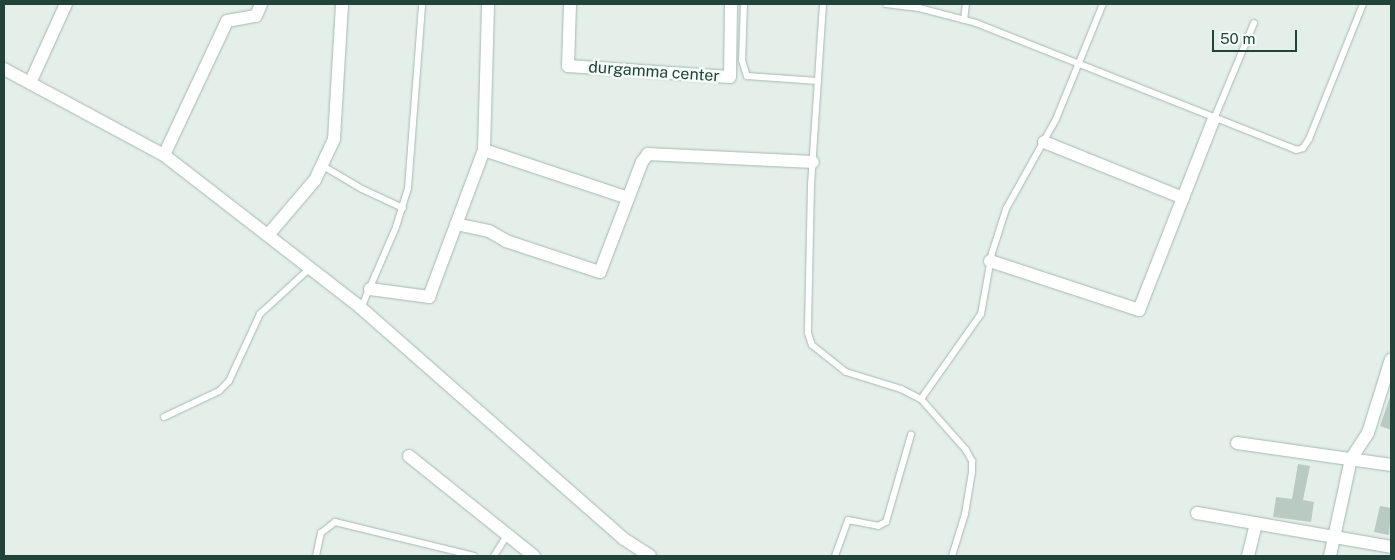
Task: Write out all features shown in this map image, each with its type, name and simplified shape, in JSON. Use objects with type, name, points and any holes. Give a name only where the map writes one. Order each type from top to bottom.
[{"type":"street","points":[[30,83],[66,4]]},
{"type":"street","points":[[164,155],[227,21],[256,16],[261,4]]},
{"type":"street","points":[[268,235],[323,166],[334,139],[342,4]]},
{"type":"street","points":[[370,289],[429,297],[484,150],[488,4]]},
{"type":"street","name":"durgamma center","points":[[570,4],[568,66],[730,77],[731,4]]},
{"type":"street","points":[[4,69],[164,155],[361,308],[624,539],[650,556]]},
{"type":"street","points":[[990,261],[1138,310],[1214,119]]},
{"type":"street","points":[[1044,142],[1183,198]]},
{"type":"street","points":[[484,150],[628,198]]},
{"type":"street","points":[[456,224],[488,231],[506,241],[600,272],[642,162],[648,154],[812,162]]},
{"type":"street","points":[[1330,556],[1351,460],[1368,432],[1391,359]]},
{"type":"street","points":[[1237,442],[1391,465]]},
{"type":"street","points":[[409,456],[508,533],[534,556]]},
{"type":"street","points":[[1197,512],[1391,546]]},
{"type":"street","points":[[1248,556],[1256,523]]},
{"type":"lane","points":[[361,308],[403,208],[408,188],[422,4]]},
{"type":"lane","points":[[744,4],[742,60],[748,76],[818,81]]},
{"type":"lane","points":[[823,4],[812,162],[808,333],[812,344],[846,372],[901,389],[921,399],[966,450],[972,461],[965,514],[952,556]]},
{"type":"lane","points":[[886,4],[920,8],[964,20],[1291,150],[1303,148],[1364,4]]},
{"type":"lane","points":[[964,20],[966,4]]},
{"type":"lane","points":[[921,399],[946,360],[974,328],[981,314],[990,261],[1006,209],[1044,142],[1079,66],[1103,4]]},
{"type":"lane","points":[[1214,119],[1254,23]]},
{"type":"lane","points":[[323,166],[362,189],[403,208]]},
{"type":"lane","points":[[164,417],[219,391],[229,381],[260,314],[310,268]]},
{"type":"lane","points":[[835,556],[848,520],[878,526],[886,522],[910,435]]},
{"type":"lane","points":[[316,556],[321,533],[335,522],[474,556]]},
{"type":"lane","points":[[494,556],[508,533]]},
{"type":"building","points":[[1391,397],[1391,430],[1380,426]]},
{"type":"building","points":[[1298,464],[1310,466],[1303,500],[1314,502],[1311,522],[1273,517],[1276,497],[1292,499]]},
{"type":"building","points":[[1380,506],[1391,508],[1389,535],[1374,532]]}]
